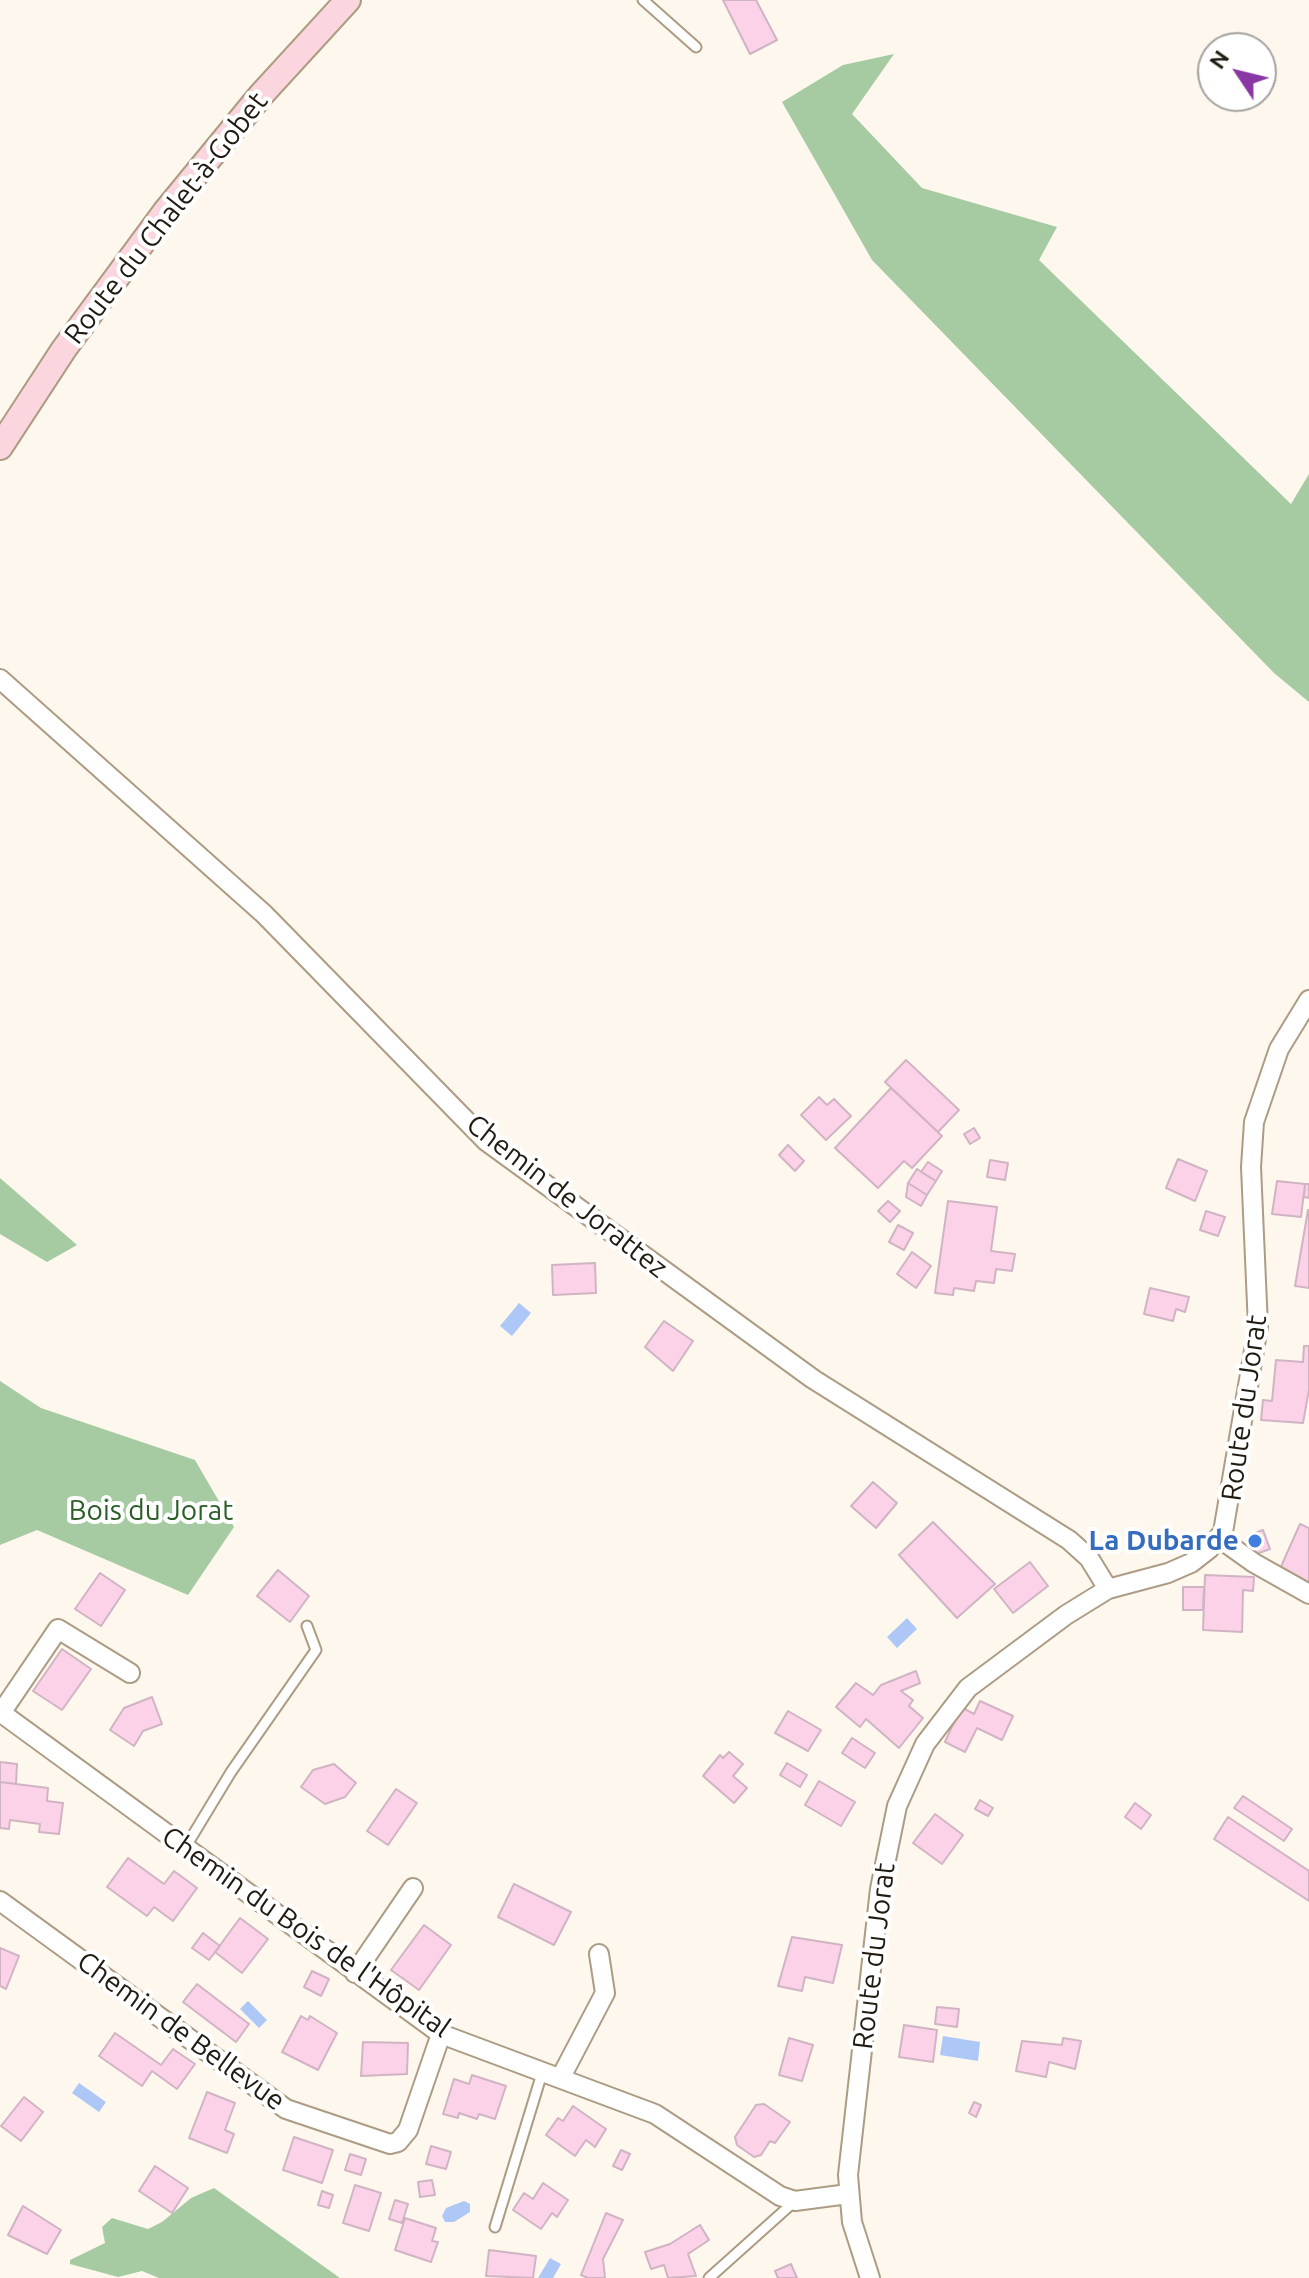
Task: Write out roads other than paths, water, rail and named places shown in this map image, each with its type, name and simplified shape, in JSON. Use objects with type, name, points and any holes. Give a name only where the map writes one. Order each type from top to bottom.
[{"type":"main road","name":"Route du Chalet-à-Gobet","points":[[0,447],[64,349],[165,212],[261,95],[348,0]]},
{"type":"street","name":"Chemin de Jorattez","points":[[0,679],[264,914],[486,1141],[813,1379],[1069,1540],[1089,1558],[1108,1589]]},
{"type":"street","name":"Route du Jorat","points":[[870,2278],[858,2246],[848,2194],[849,2156],[880,1889],[891,1827],[905,1784],[925,1744],[968,1688],[1066,1615],[1108,1589],[1180,1568],[1200,1557],[1219,1538],[1229,1511],[1258,1327],[1251,1167],[1254,1122],[1275,1057],[1309,1000]]},
{"type":"street","points":[[1219,1538],[1254,1563],[1309,1594]]},
{"type":"street","points":[[0,1713],[58,1629],[130,1673]]},
{"type":"street","name":"Chemin du Bois de l'Hôpital","points":[[0,1713],[441,2034],[655,2114],[767,2190],[795,2201]]},
{"type":"street","points":[[355,1973],[413,1888]]},
{"type":"street","name":"Chemin de Bellevue","points":[[0,1901],[286,2109],[390,2144],[398,2142],[408,2130],[441,2034]]},
{"type":"street","points":[[561,2077],[605,1993],[599,1954]]},
{"type":"street","points":[[795,2201],[848,2194]]},
{"type":"lane","points":[[643,0],[696,47]]},
{"type":"lane","points":[[185,1848],[231,1772],[316,1650],[307,1626]]},
{"type":"lane","points":[[495,2227],[543,2070]]},
{"type":"lane","points":[[709,2278],[795,2201]]},
{"type":"water","points":[[519,1303],[531,1313],[512,1336],[500,1326]]},
{"type":"water","points":[[907,1618],[917,1629],[897,1648],[887,1637]]},
{"type":"water","points":[[248,2001],[267,2020],[259,2028],[240,2009]]},
{"type":"water","points":[[943,2036],[980,2042],[978,2061],[940,2055]]},
{"type":"water","points":[[79,2083],[106,2102],[99,2112],[72,2093]]},
{"type":"water","points":[[464,2201],[470,2204],[470,2212],[454,2222],[445,2222],[442,2216],[446,2208]]},
{"type":"water","points":[[550,2258],[561,2264],[553,2278],[538,2278]]},
{"type":"place","name":"La Dubarde","points":[[1255,1541]]},
{"type":"park label","name":"Bois du Jorat","points":[[151,1511]]}]
